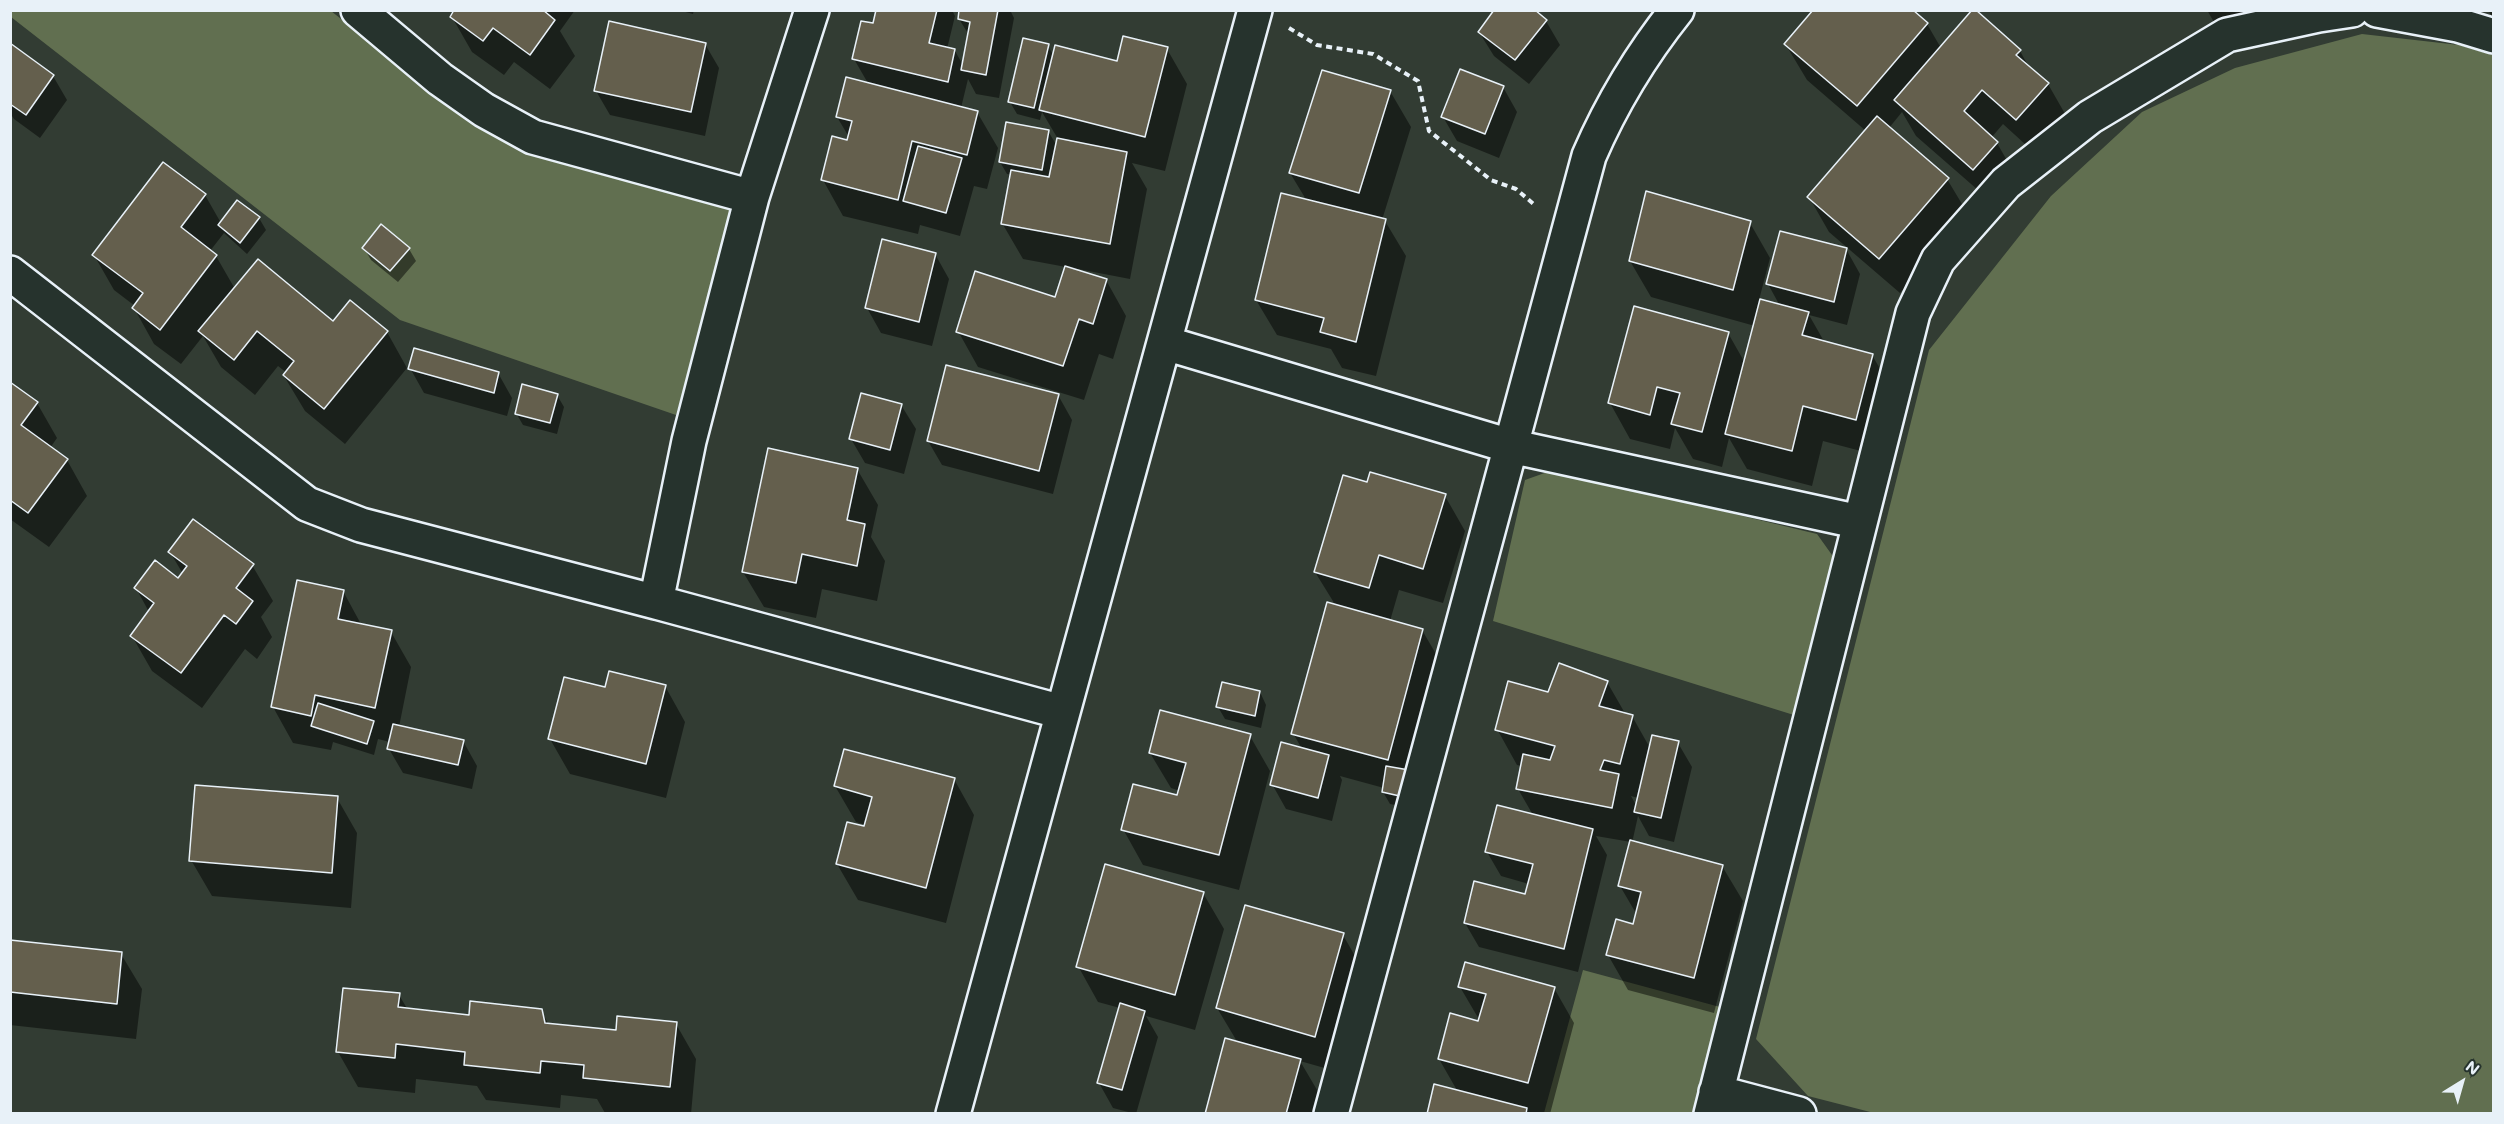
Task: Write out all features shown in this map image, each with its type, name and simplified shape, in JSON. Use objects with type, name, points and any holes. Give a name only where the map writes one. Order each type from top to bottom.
[{"type":"street","points":[[358,10],[440,79],[484,110],[533,137],[752,197]]},
{"type":"street","points":[[656,602],[689,441],[752,197],[812,10]]},
{"type":"street","points":[[953,1113],[1255,10]]},
{"type":"street","points":[[1331,1113],[1589,156],[1603,123],[1648,46],[1677,10]]},
{"type":"street","points":[[1798,1113],[1713,1103],[1913,312],[1938,260],[2006,183],[2090,117],[2227,35],[2352,10]]},
{"type":"street","points":[[2377,10],[2458,25],[2493,36]]},
{"type":"street","points":[[10,273],[307,504],[361,525],[1062,712]]},
{"type":"street","points":[[1165,343],[1510,446],[1860,522]]},
{"type":"path","points":[[1288,27],[1317,45],[1373,54],[1418,81],[1429,131],[1491,180],[1516,189],[1568,232]]},
{"type":"green space","points":[[10,11],[331,11],[430,89],[740,204],[676,415],[400,320],[11,17]]},
{"type":"green space","points":[[2362,34],[2459,45],[2493,55],[2493,1113],[1878,1114],[1808,1096],[1756,1039],[1929,350],[2051,196],[2142,112],[2235,68]]},
{"type":"green space","points":[[1553,470],[1817,534],[1837,562],[1797,716],[1493,621],[1525,480]]},
{"type":"green space","points":[[1583,970],[1720,1007],[1693,1113],[1544,1113]]},
{"type":"building","points":[[454,10],[543,10],[555,20],[530,55],[493,28],[483,41],[450,17]]},
{"type":"building","points":[[876,10],[937,10],[929,43],[955,49],[948,82],[852,59],[861,21],[873,23]]},
{"type":"building","points":[[959,10],[998,10],[986,75],[961,70],[970,22],[958,19]]},
{"type":"building","points":[[1494,10],[1535,10],[1547,20],[1515,60],[1478,32]]},
{"type":"building","points":[[1813,10],[1913,10],[1928,23],[1857,106],[1784,44]]},
{"type":"building","points":[[1972,10],[1976,10],[2021,50],[2016,55],[2049,83],[2016,120],[1982,90],[1964,111],[1998,142],[1973,170],[1894,100]]},
{"type":"building","points":[[609,21],[706,43],[691,112],[594,91]]},
{"type":"building","points":[[1123,36],[1168,47],[1145,137],[1039,110],[1055,45],[1117,61]]},
{"type":"building","points":[[1023,38],[1049,44],[1034,108],[1008,102]]},
{"type":"building","points":[[10,43],[54,75],[26,115],[10,104]]},
{"type":"building","points":[[1460,69],[1504,86],[1485,134],[1441,117]]},
{"type":"building","points":[[1322,70],[1391,90],[1359,193],[1289,173]]},
{"type":"building","points":[[846,77],[978,111],[967,155],[912,141],[898,200],[821,180],[832,136],[847,140],[852,121],[836,117]]},
{"type":"building","points":[[1877,116],[1949,178],[1879,259],[1807,197]]},
{"type":"building","points":[[1006,122],[1049,130],[1042,170],[999,162]]},
{"type":"building","points":[[1057,138],[1127,152],[1110,244],[1001,224],[1011,170],[1049,177]]},
{"type":"building","points":[[918,146],[962,158],[946,213],[903,201]]},
{"type":"building","points":[[163,162],[206,194],[181,227],[217,255],[160,330],[132,308],[143,293],[92,255]]},
{"type":"building","points":[[1646,191],[1751,221],[1733,290],[1629,261]]},
{"type":"building","points":[[1281,193],[1386,219],[1356,342],[1320,332],[1324,318],[1255,300]]},
{"type":"building","points":[[237,200],[260,217],[240,243],[218,225]]},
{"type":"building","points":[[381,224],[410,248],[390,271],[362,248]]},
{"type":"building","points":[[1780,231],[1847,248],[1834,302],[1766,284]]},
{"type":"building","points":[[882,239],[936,253],[919,322],[865,308]]},
{"type":"building","points":[[258,259],[333,321],[350,300],[388,331],[324,409],[283,375],[294,361],[257,331],[234,360],[198,331]]},
{"type":"building","points":[[1065,266],[1107,279],[1093,324],[1079,319],[1063,366],[956,332],[975,271],[1055,297]]},
{"type":"building","points":[[1760,299],[1809,312],[1802,335],[1873,354],[1856,420],[1803,406],[1792,451],[1725,434]]},
{"type":"building","points":[[1634,306],[1729,332],[1702,432],[1671,424],[1680,393],[1657,387],[1650,415],[1608,403]]},
{"type":"building","points":[[414,348],[499,372],[494,393],[408,369]]},
{"type":"building","points":[[946,365],[1059,394],[1039,471],[927,441]]},
{"type":"building","points":[[10,382],[38,402],[21,425],[68,459],[28,513],[10,500]]},
{"type":"building","points":[[522,384],[558,394],[550,423],[515,414]]},
{"type":"building","points":[[861,393],[902,404],[890,450],[849,439]]},
{"type":"building","points":[[768,448],[858,468],[847,520],[865,524],[857,566],[802,554],[796,583],[742,572]]},
{"type":"building","points":[[1370,472],[1446,494],[1423,569],[1379,555],[1369,588],[1314,572],[1343,475],[1367,482]]},
{"type":"building","points":[[193,519],[254,564],[236,588],[253,601],[236,624],[224,615],[181,673],[130,636],[154,603],[134,588],[155,560],[178,578],[187,566],[168,552]]},
{"type":"building","points":[[297,580],[344,590],[338,619],[392,630],[375,708],[315,695],[311,716],[271,707]]},
{"type":"building","points":[[1327,602],[1423,629],[1388,760],[1291,734]]},
{"type":"building","points":[[1559,663],[1608,681],[1599,706],[1633,715],[1620,764],[1604,760],[1600,770],[1619,774],[1612,808],[1516,789],[1523,754],[1550,760],[1555,746],[1495,730],[1508,681],[1548,692]]},
{"type":"building","points":[[609,671],[666,685],[646,764],[548,739],[564,677],[605,687]]},
{"type":"building","points":[[1222,682],[1260,691],[1255,716],[1216,707]]},
{"type":"building","points":[[318,703],[374,721],[367,744],[311,726]]},
{"type":"building","points":[[1160,710],[1251,734],[1219,855],[1121,830],[1133,784],[1177,795],[1186,763],[1149,753]]},
{"type":"building","points":[[393,724],[464,740],[458,765],[387,749]]},
{"type":"building","points":[[1652,735],[1679,741],[1661,818],[1634,812]]},
{"type":"building","points":[[1281,742],[1329,755],[1318,798],[1270,785]]},
{"type":"building","points":[[844,749],[955,778],[926,888],[836,864],[847,822],[864,826],[872,797],[834,786]]},
{"type":"building","points":[[1386,766],[1409,770],[1404,797],[1382,792]]},
{"type":"building","points":[[195,785],[338,796],[332,873],[189,861]]},
{"type":"building","points":[[1497,805],[1593,829],[1564,949],[1464,923],[1474,881],[1525,894],[1533,864],[1485,852]]},
{"type":"building","points":[[1630,840],[1723,865],[1694,978],[1606,955],[1616,919],[1633,924],[1641,892],[1618,886]]},
{"type":"building","points":[[1105,864],[1204,892],[1175,995],[1076,967]]},
{"type":"building","points":[[1245,905],[1344,933],[1315,1037],[1216,1008]]},
{"type":"building","points":[[10,940],[122,952],[117,1004],[10,992]]},
{"type":"building","points":[[1465,962],[1555,987],[1528,1083],[1438,1059],[1450,1013],[1478,1021],[1486,994],[1458,987]]},
{"type":"building","points":[[343,988],[400,993],[398,1007],[469,1015],[470,1001],[542,1009],[545,1023],[616,1030],[617,1016],[677,1022],[670,1087],[583,1078],[584,1065],[541,1061],[540,1073],[464,1065],[465,1052],[396,1044],[395,1058],[336,1052]]},
{"type":"building","points":[[1120,1003],[1145,1011],[1122,1090],[1097,1083]]},
{"type":"building","points":[[1225,1038],[1301,1059],[1286,1114],[1205,1114]]},
{"type":"building","points":[[1434,1084],[1527,1108],[1526,1114],[1427,1114]]}]
